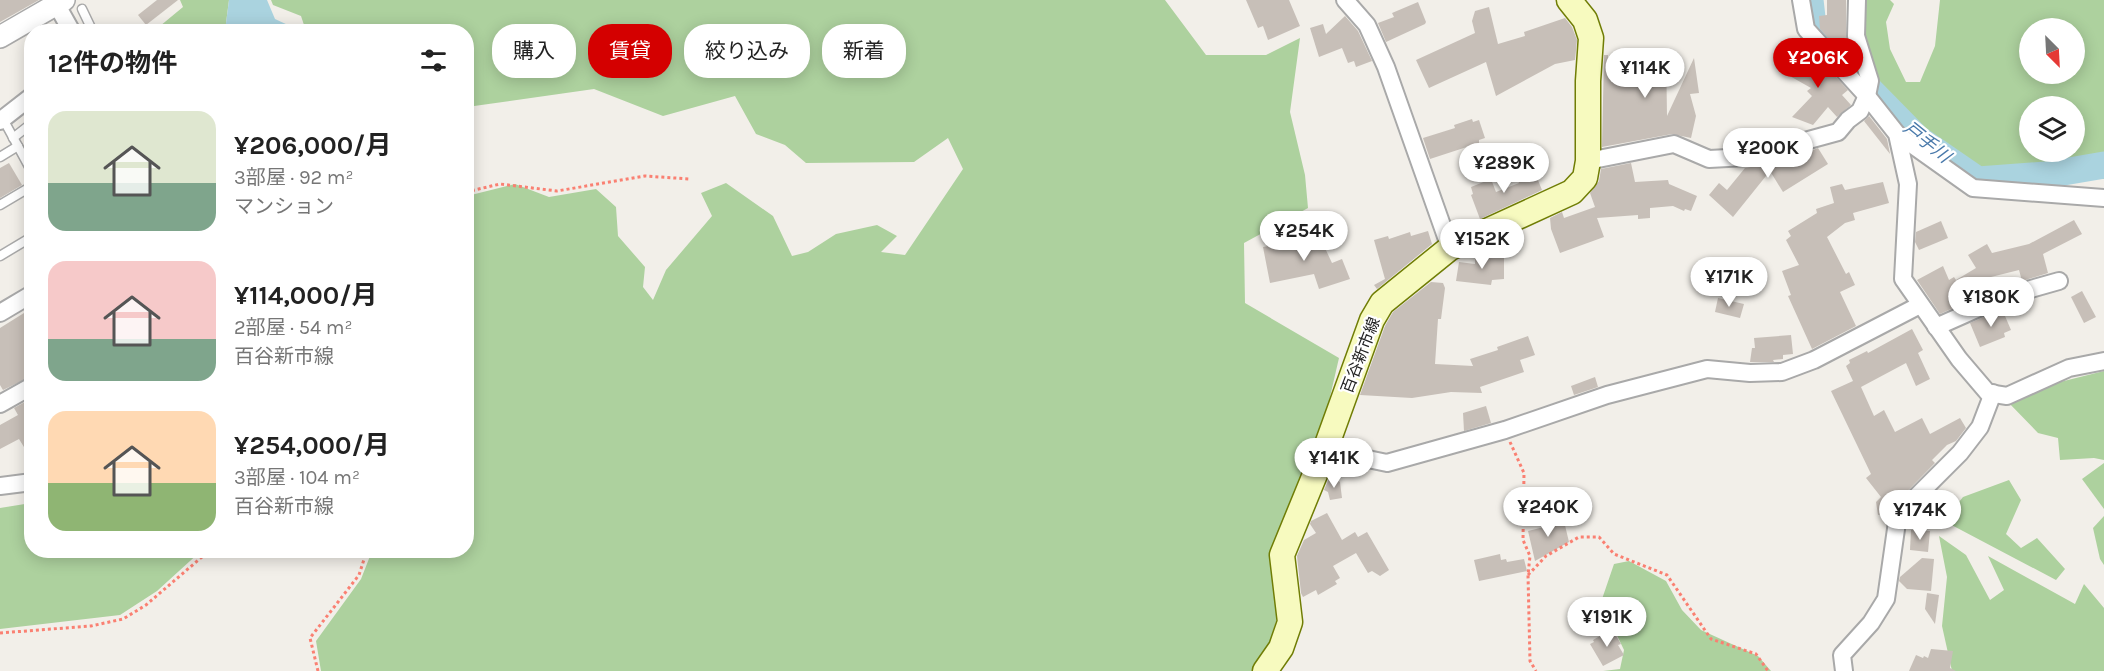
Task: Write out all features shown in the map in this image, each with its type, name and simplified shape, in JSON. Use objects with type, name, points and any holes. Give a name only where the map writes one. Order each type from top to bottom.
[{"type":"main road","name":"百谷新市線","points":[[1265,671],[1281,648],[1290,622],[1281,555],[1325,450],[1372,320],[1382,303],[1450,248],[1572,192],[1585,178],[1588,160],[1588,81],[1591,38],[1585,20],[1569,0]]},
{"type":"street","points":[[1345,0],[1367,25],[1386,67],[1450,248]]},
{"type":"street","points":[[1801,0],[1806,29],[1869,89],[1897,134],[1908,184],[1903,279],[1959,359],[1988,393],[2007,396],[2069,368],[2104,361]]},
{"type":"street","points":[[1588,160],[1674,144],[1709,159],[1747,157],[1787,150],[1805,141],[1838,132],[1860,111],[1869,89],[1856,36],[1857,0]]},
{"type":"street","points":[[26,24],[64,3],[70,24]]},
{"type":"street","points":[[0,38],[24,25]]},
{"type":"street","points":[[1,120],[24,102]]},
{"type":"street","points":[[1897,134],[1974,188],[2104,198]]},
{"type":"street","points":[[1936,327],[2006,296],[2059,281]]},
{"type":"street","points":[[0,313],[24,299]]},
{"type":"street","points":[[1325,450],[1388,463],[1505,430],[1607,395],[1707,369],[1750,373],[1782,372],[1814,360],[1920,305]]},
{"type":"street","points":[[0,404],[24,390]]},
{"type":"street","points":[[1844,671],[1842,655],[1871,623],[1886,599],[1898,514],[1960,453],[1980,427],[1993,393]]},
{"type":"street","points":[[0,486],[24,483]]},
{"type":"lane","points":[[64,3],[85,24]]},
{"type":"lane","points":[[1,120],[24,158]]},
{"type":"lane","points":[[0,157],[24,132]]},
{"type":"lane","points":[[0,205],[24,191]]},
{"type":"lane","points":[[0,256],[24,242]]},
{"type":"path","points":[[474,190],[500,184],[557,191],[645,176],[690,179]]},
{"type":"path","points":[[1505,430],[1524,473],[1523,540],[1530,556],[1528,575],[1530,661],[1536,671]]},
{"type":"path","points":[[1528,575],[1546,556],[1579,537],[1599,537],[1614,554],[1667,575],[1711,639],[1756,654],[1768,671]]},
{"type":"path","points":[[0,633],[91,626],[123,620],[146,605],[201,558]]},
{"type":"path","points":[[318,671],[310,638],[358,575],[364,558]]},
{"type":"green space","points":[[180,0],[229,0],[226,24],[162,24],[183,7]]},
{"type":"green space","points":[[271,0],[1165,0],[1206,55],[1266,55],[1300,38],[1290,112],[1305,175],[1308,208],[1244,243],[1245,303],[1339,358],[1316,457],[1270,558],[1278,615],[1266,654],[1253,671],[321,671],[316,641],[361,579],[369,558],[474,558],[474,194],[515,184],[549,197],[596,189],[616,207],[618,236],[645,267],[643,287],[653,300],[666,270],[712,216],[701,193],[726,183],[773,216],[792,256],[808,252],[836,234],[877,225],[897,236],[881,252],[905,255],[963,169],[948,138],[914,162],[806,163],[785,145],[756,134],[735,96],[663,116],[594,89],[474,106],[474,24],[304,24],[301,16],[273,5]]},
{"type":"green space","points":[[1866,0],[1890,0],[1894,4],[1886,22],[1890,49],[1906,82],[1920,82],[1935,46],[1940,0],[2104,0],[2104,179],[1979,172],[1909,118],[1872,72],[1862,33]]},
{"type":"green space","points":[[2104,371],[2104,460],[2094,458],[2060,460],[2058,438],[2038,433],[2007,401],[2056,383]]},
{"type":"green space","points":[[2104,463],[2104,509],[2082,479]]},
{"type":"green space","points":[[2009,480],[2021,500],[2006,534],[2021,548],[2037,538],[2065,569],[2056,580],[1944,521],[1963,497]]},
{"type":"green space","points":[[24,504],[24,558],[193,558],[157,591],[120,615],[0,629],[0,508]]},
{"type":"green space","points":[[2104,516],[2104,565],[2100,559],[2093,528]]},
{"type":"green space","points":[[1939,536],[1966,555],[1990,600],[2004,590],[1988,556],[2075,604],[2084,584],[2104,608],[2104,671],[1952,671],[1942,626],[1947,577]]},
{"type":"green space","points":[[1629,561],[1666,581],[1682,610],[1701,630],[1758,656],[1771,671],[1603,671],[1620,669],[1624,650],[1601,602],[1614,564]]},
{"type":"water","points":[[229,0],[267,0],[275,19],[286,24],[226,24]]},
{"type":"building","points":[[0,0],[39,0],[0,22]]},
{"type":"building","points":[[157,0],[178,0],[147,24],[138,15]]},
{"type":"building","points":[[1246,0],[1289,0],[1300,26],[1268,40],[1263,26],[1258,28]]},
{"type":"building","points":[[1827,0],[1846,0],[1846,36],[1855,67],[1820,29],[1819,16],[1827,15]]},
{"type":"building","points":[[1418,2],[1425,24],[1386,42],[1378,23],[1394,17],[1392,13]]},
{"type":"building","points":[[1489,7],[1498,44],[1525,36],[1524,32],[1565,18],[1572,27],[1577,40],[1575,60],[1555,64],[1496,96],[1486,62],[1429,88],[1416,60],[1475,33],[1472,21],[1475,11]]},
{"type":"building","points":[[1345,16],[1358,31],[1372,61],[1356,67],[1354,61],[1348,63],[1342,48],[1319,57],[1310,28],[1323,24],[1326,34]]},
{"type":"building","points":[[1666,48],[1667,116],[1694,58],[1699,93],[1690,94],[1696,116],[1691,138],[1672,134],[1602,147],[1604,55],[1608,57],[1644,56],[1644,49]]},
{"type":"building","points":[[1800,50],[1822,62],[1848,90],[1842,95],[1851,105],[1837,117],[1828,107],[1813,125],[1792,117],[1812,96],[1807,91],[1811,88],[1788,75]]},
{"type":"building","points":[[1869,116],[1887,139],[1890,154],[1864,121]]},
{"type":"building","points":[[1472,119],[1473,122],[1479,120],[1485,138],[1479,140],[1479,143],[1430,159],[1423,138],[1455,128],[1454,125]]},
{"type":"building","points":[[1818,148],[1828,164],[1783,192],[1770,171],[1733,217],[1709,195],[1719,183],[1727,190],[1745,168],[1789,160]]},
{"type":"building","points":[[9,163],[22,185],[0,198],[0,168]]},
{"type":"building","points":[[1631,163],[1635,182],[1668,180],[1669,184],[1697,196],[1691,211],[1685,209],[1684,211],[1673,206],[1650,208],[1650,218],[1638,219],[1638,215],[1597,218],[1604,237],[1560,253],[1551,229],[1550,218],[1562,212],[1564,218],[1595,207],[1590,193],[1599,181],[1601,169]]},
{"type":"building","points":[[1533,168],[1542,190],[1480,219],[1471,195],[1473,194],[1471,187],[1491,179],[1496,192],[1519,183],[1516,174]]},
{"type":"building","points":[[1883,182],[1889,203],[1853,213],[1855,220],[1845,223],[1827,237],[1846,274],[1849,272],[1855,285],[1840,292],[1856,326],[1812,349],[1788,296],[1791,295],[1782,271],[1799,265],[1786,240],[1791,236],[1788,231],[1817,213],[1816,209],[1834,203],[1830,187],[1842,184],[1845,190]]},
{"type":"building","points":[[1335,219],[1339,230],[1321,238],[1317,226]]},
{"type":"building","points":[[2074,220],[2082,234],[2043,254],[2048,273],[2022,281],[2019,270],[1991,277],[1995,289],[1940,314],[1917,280],[1943,266],[1949,280],[1954,277],[1956,280],[1976,268],[1968,255],[1987,244],[1992,253],[2029,244]]},
{"type":"building","points":[[1941,221],[1948,238],[1919,250],[1915,242],[1916,232]]},
{"type":"building","points":[[1317,231],[1332,263],[1342,259],[1350,279],[1319,289],[1314,274],[1270,283],[1263,247],[1282,244],[1283,247]]},
{"type":"building","points":[[1428,231],[1432,244],[1377,289],[1374,285],[1385,279],[1374,240],[1388,236],[1389,239],[1410,232],[1411,236]]},
{"type":"building","points":[[1475,256],[1504,257],[1504,279],[1492,280],[1491,285],[1456,281],[1459,262],[1475,264]]},
{"type":"building","points":[[1431,282],[1443,283],[1445,288],[1441,319],[1438,319],[1435,364],[1473,366],[1470,359],[1498,350],[1497,347],[1528,336],[1535,355],[1520,360],[1524,372],[1480,387],[1482,393],[1451,392],[1412,398],[1360,395],[1385,326],[1393,312]]},
{"type":"building","points":[[2082,291],[2096,317],[2084,323],[2071,297]]},
{"type":"building","points":[[1718,298],[1744,304],[1740,318],[1715,312]]},
{"type":"building","points":[[2002,309],[2011,330],[2004,333],[2005,337],[1980,347],[1970,323]]},
{"type":"building","points":[[24,313],[24,380],[3,390],[0,385],[0,328]]},
{"type":"building","points":[[1912,329],[1923,350],[1918,353],[1930,379],[1916,386],[1906,363],[1861,387],[1874,416],[1884,410],[1895,432],[1922,418],[1930,434],[1960,418],[1966,428],[1956,441],[1947,445],[1932,460],[1935,463],[1888,513],[1878,515],[1876,502],[1881,497],[1866,478],[1871,474],[1831,391],[1853,381],[1846,366],[1850,363],[1849,360],[1867,351],[1868,353]]},
{"type":"building","points":[[1791,335],[1793,354],[1783,355],[1783,359],[1773,360],[1774,362],[1750,362],[1752,348],[1755,348],[1754,338]]},
{"type":"building","points":[[1595,377],[1598,387],[1574,395],[1571,386]]},
{"type":"building","points":[[24,402],[24,447],[19,439],[0,449],[0,425],[18,415],[14,408]]},
{"type":"building","points":[[1486,406],[1491,423],[1464,431],[1463,413]]},
{"type":"building","points":[[1330,476],[1340,482],[1342,498],[1330,500],[1328,492],[1324,490]]},
{"type":"building","points":[[1327,513],[1342,540],[1355,532],[1358,537],[1367,532],[1389,570],[1380,576],[1372,571],[1368,573],[1356,553],[1333,566],[1340,578],[1335,581],[1337,584],[1318,595],[1316,590],[1303,597],[1297,556],[1304,540],[1316,533],[1310,524],[1311,521]]},
{"type":"building","points":[[1563,517],[1569,542],[1535,561],[1528,531],[1552,525],[1551,520]]},
{"type":"building","points":[[1911,530],[1930,531],[1928,552],[1910,550]]},
{"type":"building","points":[[1500,554],[1501,560],[1506,559],[1507,562],[1524,559],[1527,571],[1479,581],[1474,560]]},
{"type":"building","points":[[1922,558],[1934,559],[1931,591],[1907,589],[1899,581],[1900,577]]},
{"type":"building","points":[[1927,593],[1939,595],[1935,624],[1925,609]]},
{"type":"building","points":[[1612,629],[1621,644],[1618,645],[1624,655],[1603,666],[1590,644]]},
{"type":"building","points":[[1931,649],[1953,651],[1950,668],[1956,671],[1909,671],[1916,655],[1928,658]]},
{"type":"waterway","name":"戸手川","points":[[1810,0],[1813,26],[1825,42]]},
{"type":"waterway","name":"戸手川","points":[[1859,79],[1917,138],[1978,180],[2046,175],[2104,165]]}]
